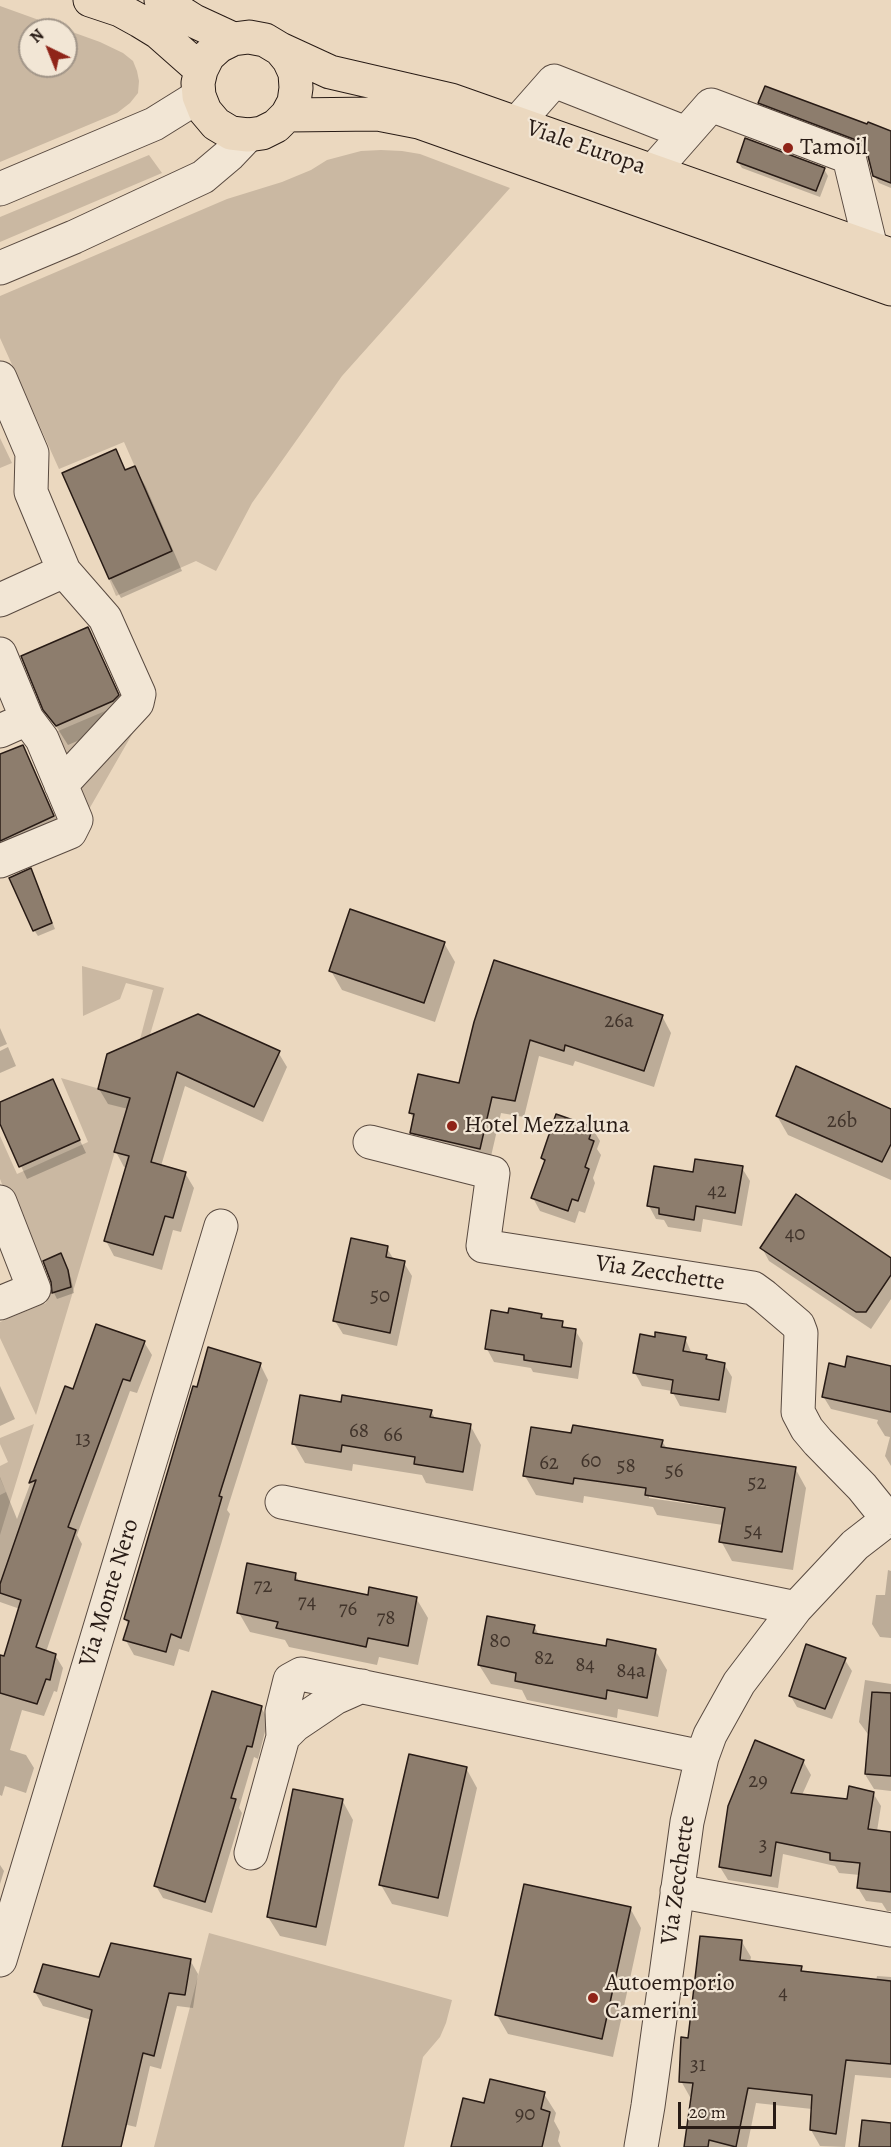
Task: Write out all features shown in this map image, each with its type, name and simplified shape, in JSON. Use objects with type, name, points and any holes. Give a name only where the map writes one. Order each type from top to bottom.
[{"type":"main road","points":[[90,0],[120,10],[140,21],[179,50],[200,83],[205,111],[216,124],[231,133],[248,135],[262,133],[276,126],[287,115],[294,102],[296,81],[289,60],[280,49]]},
{"type":"main road","name":"Viale Europa","points":[[161,0],[195,21],[232,39],[249,37],[265,40],[330,72],[452,100],[881,252]]},
{"type":"main road","points":[[200,83],[207,56],[232,39]]},
{"type":"main road","name":"Viale Europa","points":[[287,115],[378,114],[418,122],[891,290]]},
{"type":"street","points":[[517,123],[554,81],[686,133]]},
{"type":"street","points":[[0,189],[154,124],[200,83]]},
{"type":"street","points":[[652,171],[711,105],[849,157],[881,252]]},
{"type":"street","points":[[0,268],[74,237],[203,177],[230,155],[248,135]]},
{"type":"street","points":[[0,378],[32,453],[31,492],[64,571],[105,618],[139,693],[137,703],[61,785]]},
{"type":"street","points":[[0,600],[64,571]]},
{"type":"street","points":[[0,654],[14,725],[42,739],[76,820],[70,832],[0,861]]},
{"type":"street","name":"Via Zecchette","points":[[370,1142],[493,1173],[483,1246],[753,1288],[798,1325],[801,1333],[798,1412],[807,1429],[889,1518],[855,1545],[796,1608],[739,1683],[718,1717],[702,1757],[687,1822],[641,2147]]},
{"type":"street","points":[[0,1202],[34,1288],[0,1303]]},
{"type":"street","name":"Via Monte Nero","points":[[0,1960],[221,1226]]},
{"type":"street","points":[[282,1503],[796,1608]]},
{"type":"street","points":[[251,1852],[284,1737],[282,1712],[291,1680],[301,1674],[702,1757]]},
{"type":"street","points":[[677,1891],[891,1930]]},
{"type":"shaded area","points":[[0,6],[33,18],[18,18],[18,78],[78,78],[78,34],[123,53],[133,61],[139,81],[138,93],[117,113],[0,162]]},
{"type":"shaded area","points":[[381,150],[420,154],[510,188],[342,376],[252,503],[216,571],[196,561],[116,596],[109,579],[172,551],[124,442],[59,469],[0,338],[0,296],[227,199],[282,182],[311,170],[327,160],[361,151]]},
{"type":"shaded area","points":[[149,155],[162,173],[0,242],[0,217]]},
{"type":"shaded area","points":[[0,438],[12,463],[0,468]]},
{"type":"shaded area","points":[[124,703],[67,766],[51,734]]},
{"type":"shaded area","points":[[146,710],[84,818],[73,785]]},
{"type":"shaded area","points":[[82,966],[164,988],[36,1415],[0,1338],[0,1322],[46,1303],[49,1294],[71,1286],[61,1253],[34,1265],[0,1179],[0,1136],[17,1174],[88,1142],[61,1078],[125,1096],[153,990],[126,983],[120,999],[83,1016]]},
{"type":"shaded area","points":[[34,1424],[0,1535],[0,1495],[6,1492],[0,1478],[0,1466],[8,1462],[0,1444],[0,1438]]},
{"type":"shaded area","points":[[209,1933],[452,2000],[440,2037],[423,2057],[404,2147],[154,2147]]},
{"type":"building","points":[[765,86],[891,131],[891,183],[873,176],[867,152],[856,140],[758,103]]},
{"type":"building","points":[[745,138],[825,168],[816,191],[737,162]]},
{"type":"building","points":[[116,449],[125,470],[135,466],[172,551],[109,579],[62,473]]},
{"type":"building","points":[[88,627],[119,695],[113,701],[56,726],[43,710],[21,656]]},
{"type":"building","points":[[23,745],[54,816],[0,841],[0,754]]},
{"type":"building","points":[[31,868],[52,923],[33,931],[9,878]]},
{"type":"building","points":[[350,909],[445,942],[424,1003],[329,971]]},
{"type":"building","points":[[494,960],[663,1015],[644,1071],[565,1045],[564,1051],[530,1040],[515,1101],[492,1097],[480,1149],[410,1133],[414,1114],[409,1113],[418,1074],[459,1083],[474,1022]]},
{"type":"building","points":[[198,1014],[280,1051],[254,1107],[177,1072],[151,1162],[186,1172],[173,1218],[165,1216],[153,1255],[104,1241],[129,1156],[114,1152],[130,1098],[98,1089],[107,1054]]},
{"type":"building","points":[[796,1066],[891,1109],[891,1144],[882,1162],[776,1116]]},
{"type":"building","points":[[53,1079],[80,1140],[19,1167],[0,1124],[0,1102]]},
{"type":"building","points":[[556,1114],[593,1127],[589,1139],[594,1141],[585,1167],[589,1169],[578,1201],[572,1199],[568,1211],[531,1198],[545,1160],[541,1158]]},
{"type":"building","points":[[695,1159],[743,1166],[735,1213],[696,1206],[694,1220],[659,1214],[659,1208],[647,1206],[654,1166],[693,1172]]},
{"type":"building","points":[[796,1194],[891,1258],[891,1275],[866,1312],[856,1312],[760,1248]]},
{"type":"building","points":[[351,1238],[388,1246],[386,1257],[405,1261],[390,1333],[333,1321]]},
{"type":"building","points":[[61,1253],[68,1270],[71,1287],[52,1293],[51,1282],[43,1261]]},
{"type":"building","points":[[509,1308],[542,1314],[541,1318],[563,1321],[562,1327],[576,1329],[571,1367],[524,1360],[524,1355],[485,1349],[491,1310],[508,1313]]},
{"type":"building","points":[[96,1324],[145,1341],[130,1381],[123,1379],[68,1527],[76,1530],[36,1647],[56,1654],[50,1680],[46,1679],[37,1704],[0,1693],[0,1655],[4,1656],[21,1600],[0,1593],[0,1584],[36,1480],[29,1483],[65,1386],[73,1389]]},
{"type":"building","points":[[655,1332],[686,1337],[683,1351],[707,1355],[706,1359],[725,1363],[719,1400],[671,1393],[673,1380],[633,1373],[640,1334],[655,1337]]},
{"type":"building","points":[[208,1347],[261,1363],[219,1496],[222,1497],[181,1638],[171,1634],[166,1652],[123,1640],[129,1621],[124,1619],[193,1386],[197,1387]]},
{"type":"building","points":[[847,1356],[891,1366],[891,1412],[822,1397],[829,1363],[845,1367]]},
{"type":"building","points":[[300,1395],[341,1402],[342,1395],[432,1410],[430,1417],[471,1424],[463,1472],[414,1464],[415,1457],[342,1445],[341,1452],[292,1444]]},
{"type":"building","points":[[573,1425],[663,1440],[661,1447],[796,1467],[782,1552],[719,1542],[725,1508],[645,1495],[646,1488],[574,1478],[573,1484],[523,1476],[531,1427],[571,1433]]},
{"type":"building","points":[[247,1563],[296,1573],[295,1580],[368,1595],[369,1587],[417,1597],[408,1646],[368,1638],[366,1647],[276,1628],[278,1622],[237,1613]]},
{"type":"building","points":[[487,1616],[535,1625],[533,1633],[606,1646],[607,1639],[656,1649],[647,1698],[607,1690],[606,1699],[515,1681],[516,1673],[478,1665]]},
{"type":"building","points":[[806,1644],[846,1658],[825,1709],[789,1696]]},
{"type":"building","points":[[212,1691],[262,1706],[252,1747],[247,1746],[231,1798],[236,1799],[205,1902],[154,1886]]},
{"type":"building","points":[[872,1692],[891,1693],[891,1776],[865,1774]]},
{"type":"building","points":[[755,1740],[804,1760],[791,1793],[847,1799],[849,1786],[874,1792],[868,1829],[891,1832],[891,1892],[857,1888],[860,1863],[830,1860],[830,1853],[776,1842],[771,1876],[719,1867],[728,1806]]},
{"type":"building","points":[[409,1754],[467,1767],[438,1898],[379,1885]]},
{"type":"building","points":[[293,1789],[343,1799],[316,1927],[267,1917]]},
{"type":"building","points":[[524,1884],[631,1907],[602,2039],[495,2015]]},
{"type":"building","points":[[700,1936],[742,1940],[740,1960],[802,1966],[801,1971],[891,1981],[891,2064],[846,2060],[836,2134],[810,2130],[812,2095],[748,2088],[736,2147],[709,2140],[708,2147],[684,2147],[693,2083],[679,2082],[681,2037],[688,2038]]},
{"type":"building","points":[[111,1943],[191,1959],[185,1995],[169,1993],[154,2056],[143,2053],[121,2147],[62,2147],[92,2010],[34,1992],[43,1964],[99,1977]]},
{"type":"building","points":[[490,2079],[545,2092],[541,2109],[550,2112],[542,2147],[451,2147],[463,2098],[484,2103]]},
{"type":"building","points":[[862,2120],[891,2123],[891,2147],[859,2147]]},
{"type":"place","name":"Tamoil","points":[[788,148]]},
{"type":"place","name":"Hotel Mezzaluna","points":[[452,1126]]},
{"type":"place","name":"Autoemporio Camerini","points":[[593,1998]]}]
